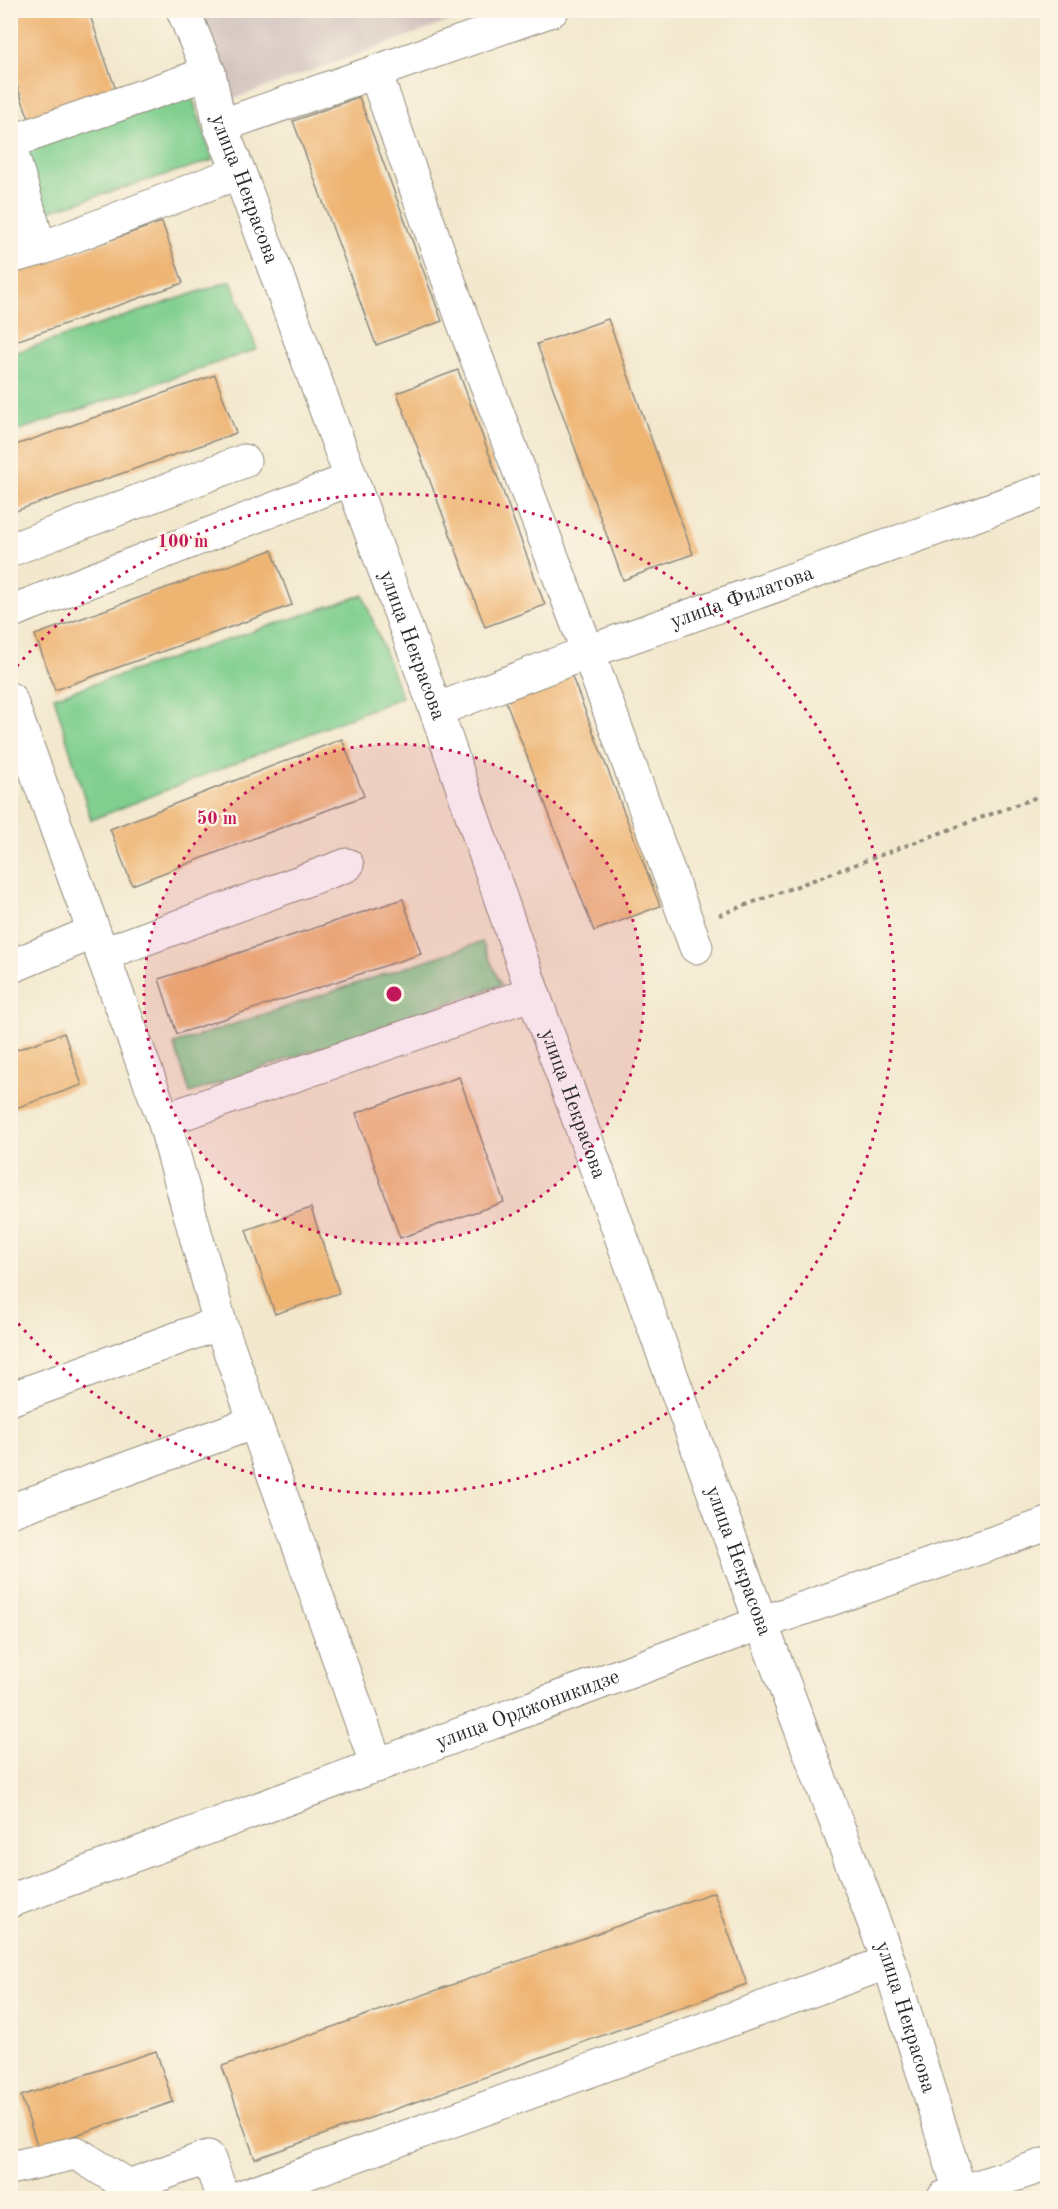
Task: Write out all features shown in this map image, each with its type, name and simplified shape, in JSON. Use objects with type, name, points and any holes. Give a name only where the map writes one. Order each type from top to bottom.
[{"type":"street","name":"улица Некрасова","points":[[183,10],[209,73],[220,126],[239,171],[436,710],[533,993],[761,1623],[889,1962],[955,2196]]},
{"type":"street","points":[[220,126],[552,10]]},
{"type":"street","points":[[375,72],[469,338],[588,652],[692,937]]},
{"type":"street","points":[[209,73],[10,145],[25,253],[239,171]]},
{"type":"street","points":[[10,550],[244,461]]},
{"type":"street","points":[[10,612],[351,479]]},
{"type":"street","name":"улица Филатова","points":[[436,710],[588,652],[1047,489]]},
{"type":"street","points":[[10,699],[164,1120],[220,1323],[377,1766]]},
{"type":"street","points":[[10,967],[98,943],[347,865]]},
{"type":"street","points":[[164,1120],[533,993]]},
{"type":"street","points":[[10,1399],[220,1323]]},
{"type":"street","points":[[10,1511],[255,1422]]},
{"type":"street","name":"улица Орджоникидзе","points":[[10,1901],[761,1623],[1047,1524]]},
{"type":"street","points":[[238,2199],[889,1962]]},
{"type":"street","points":[[10,2168],[76,2153],[129,2186],[208,2157],[223,2199]]},
{"type":"street","points":[[955,2196],[1047,2164]]},
{"type":"path","points":[[692,937],[1047,793]]},
{"type":"shaded area","points":[[199,11],[478,11],[233,99]]},
{"type":"green space","points":[[191,94],[213,160],[11,223],[10,155]]},
{"type":"green space","points":[[231,281],[257,349],[11,433],[11,354]]},
{"type":"green space","points":[[363,595],[402,697],[91,820],[54,697]]},
{"type":"green space","points":[[482,942],[501,985],[190,1093],[174,1044]]},
{"type":"building","points":[[10,10],[88,10],[117,93],[31,124],[10,67]]},
{"type":"building","points":[[359,97],[442,321],[376,345],[293,121]]},
{"type":"building","points":[[162,222],[183,283],[10,343],[10,275]]},
{"type":"building","points":[[608,319],[693,554],[623,580],[537,344]]},
{"type":"building","points":[[458,370],[545,605],[485,627],[397,393]]},
{"type":"building","points":[[215,375],[236,433],[10,513],[10,447]]},
{"type":"building","points":[[272,550],[292,605],[55,690],[35,635]]},
{"type":"building","points":[[571,674],[660,906],[594,931],[505,699]]},
{"type":"building","points":[[342,739],[364,796],[132,885],[110,829]]},
{"type":"building","points":[[403,899],[421,954],[177,1034],[159,979]]},
{"type":"building","points":[[64,1033],[82,1085],[10,1110],[10,1052]]},
{"type":"building","points":[[459,1077],[504,1202],[400,1238],[356,1113]]},
{"type":"building","points":[[311,1208],[339,1293],[275,1314],[246,1230]]},
{"type":"building","points":[[714,1892],[747,1984],[255,2159],[222,2066]]},
{"type":"building","points":[[156,2051],[173,2102],[38,2148],[21,2096]]}]
